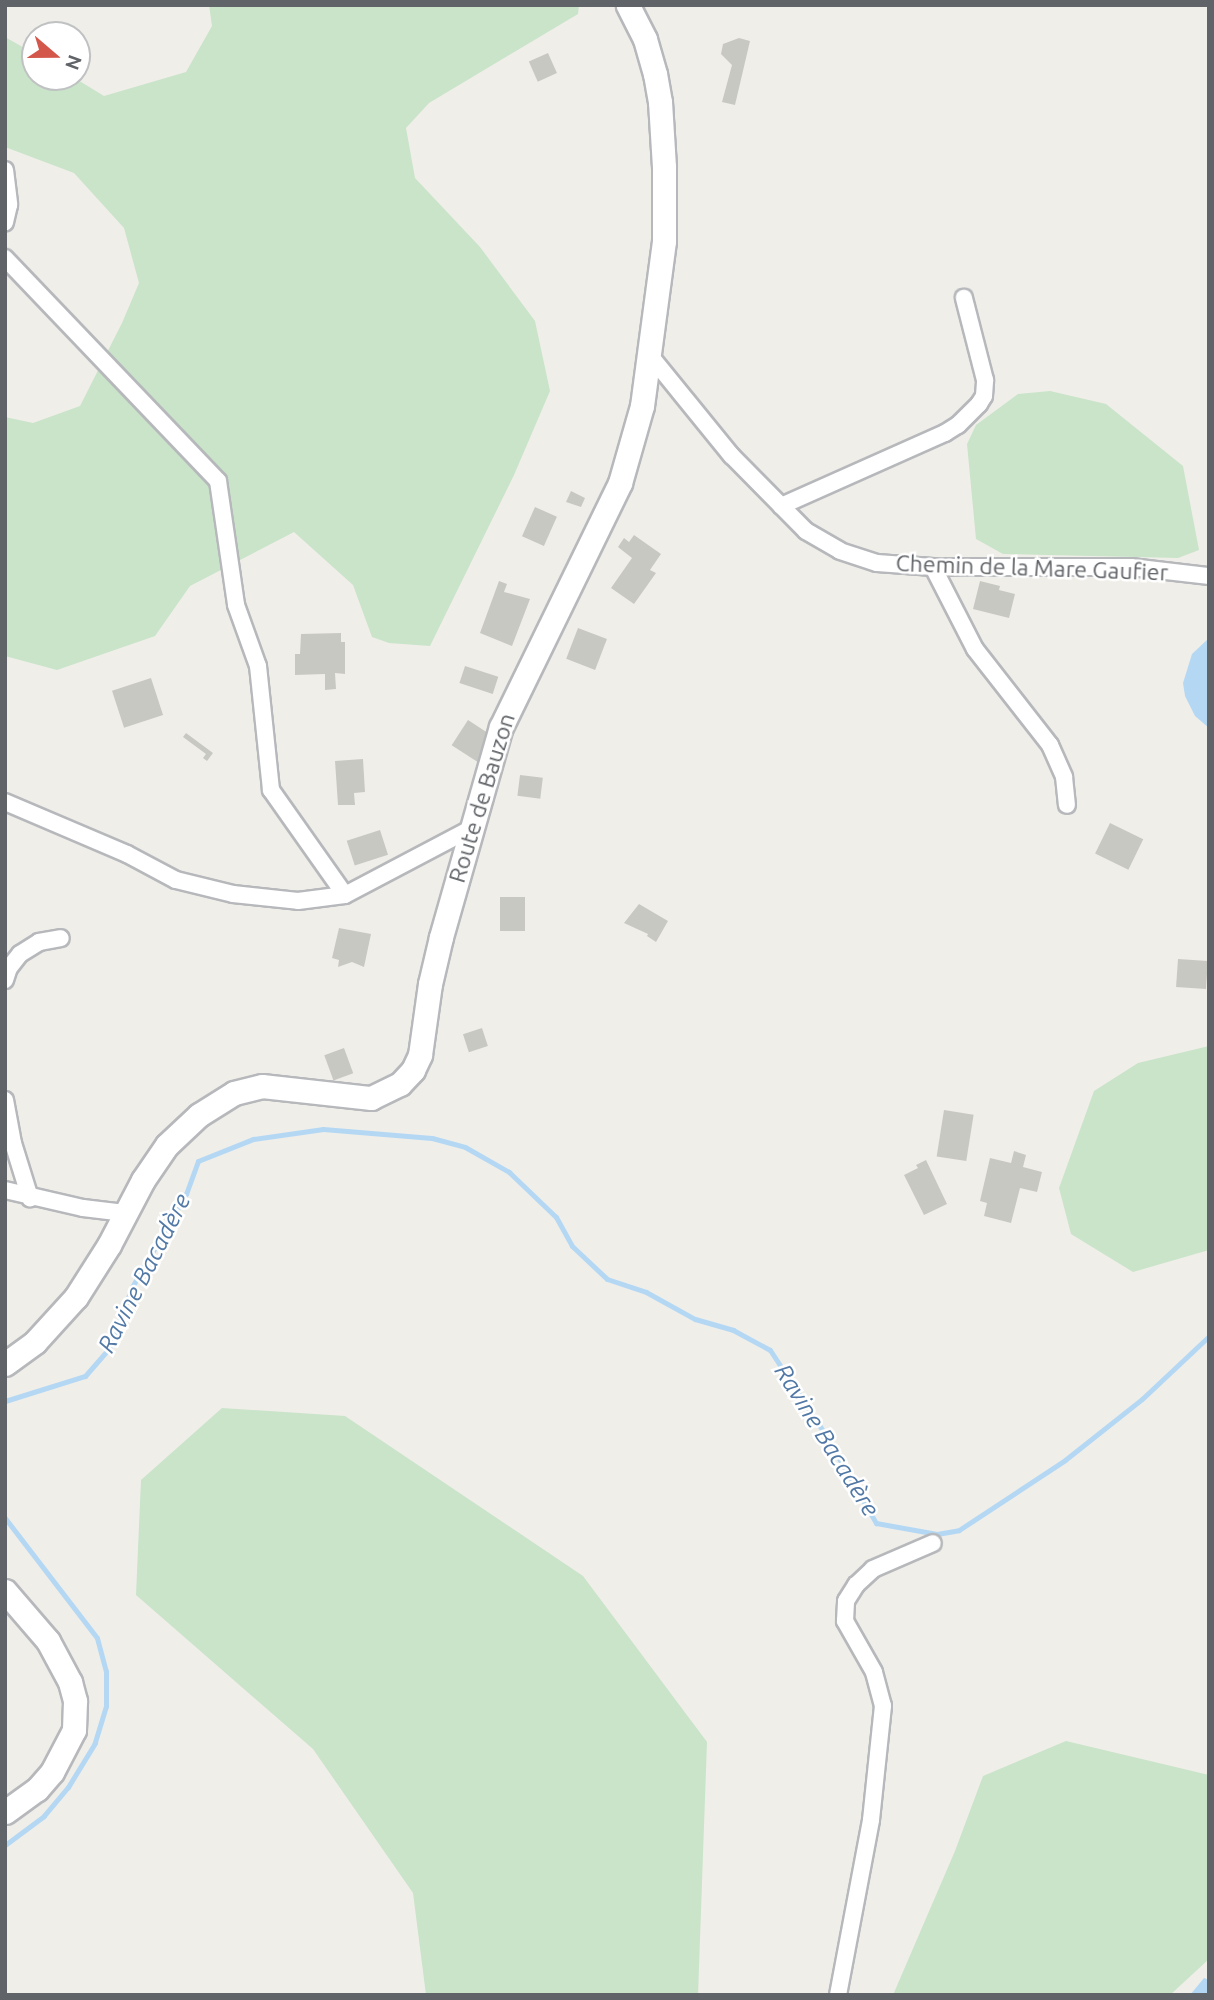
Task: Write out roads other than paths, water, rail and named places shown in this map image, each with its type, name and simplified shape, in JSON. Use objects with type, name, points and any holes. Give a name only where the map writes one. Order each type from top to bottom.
[{"type":"street","name":"Route de Bauzon","points":[[5,1364],[35,1342],[76,1297],[110,1245],[143,1180],[178,1133],[217,1102],[234,1093],[262,1086],[371,1098],[400,1084],[420,1055],[430,984],[470,830],[501,727],[620,483],[642,406],[664,241],[662,141],[655,74],[645,39],[628,5]]},
{"type":"street","points":[[5,170],[9,205],[5,223]]},
{"type":"street","points":[[5,258],[218,481],[236,605],[258,666],[271,790],[345,895]]},
{"type":"street","points":[[781,506],[945,433],[958,425],[979,404],[985,396],[985,380],[964,298]]},
{"type":"street","name":"Chemin de la Mare Gaufier","points":[[648,354],[731,456],[806,531],[840,551],[877,563],[933,568],[1131,567],[1209,576]]},
{"type":"street","points":[[933,568],[975,649],[1050,745],[1064,777],[1067,805]]},
{"type":"street","points":[[5,802],[127,854],[176,880],[233,894],[298,901],[345,895],[470,830]]},
{"type":"street","points":[[5,980],[9,968],[20,954],[39,942],[61,939]]},
{"type":"street","points":[[5,1100],[13,1143],[30,1198]]},
{"type":"street","points":[[5,1190],[30,1198],[125,1213]]},
{"type":"street","points":[[838,1995],[871,1820],[884,1706],[874,1672],[845,1621],[846,1601],[856,1585],[873,1569],[933,1543]]},
{"type":"street","points":[[5,1591],[48,1641],[70,1682],[75,1702],[74,1730],[52,1772],[37,1789],[5,1812]]},
{"type":"water","points":[[1209,638],[1209,728],[1195,716],[1185,696],[1183,683],[1192,654]]},
{"type":"water","points":[[1204,1978],[1209,1980],[1209,1995],[1190,1995]]},
{"type":"waterway","name":"Ravine Bacadère","points":[[5,1401],[85,1376],[109,1348],[132,1287],[186,1194],[198,1161],[253,1139],[323,1129],[432,1138],[465,1147],[509,1172],[556,1217],[572,1246],[607,1279],[646,1292],[695,1319],[733,1330],[770,1350],[825,1434],[876,1523],[937,1534],[959,1530],[1065,1460],[1142,1399],[1209,1336]]},
{"type":"waterway","name":"Ravine Bacadère","points":[[5,1518],[97,1638],[106,1671],[106,1706],[95,1743],[68,1787],[44,1816],[5,1845]]}]
